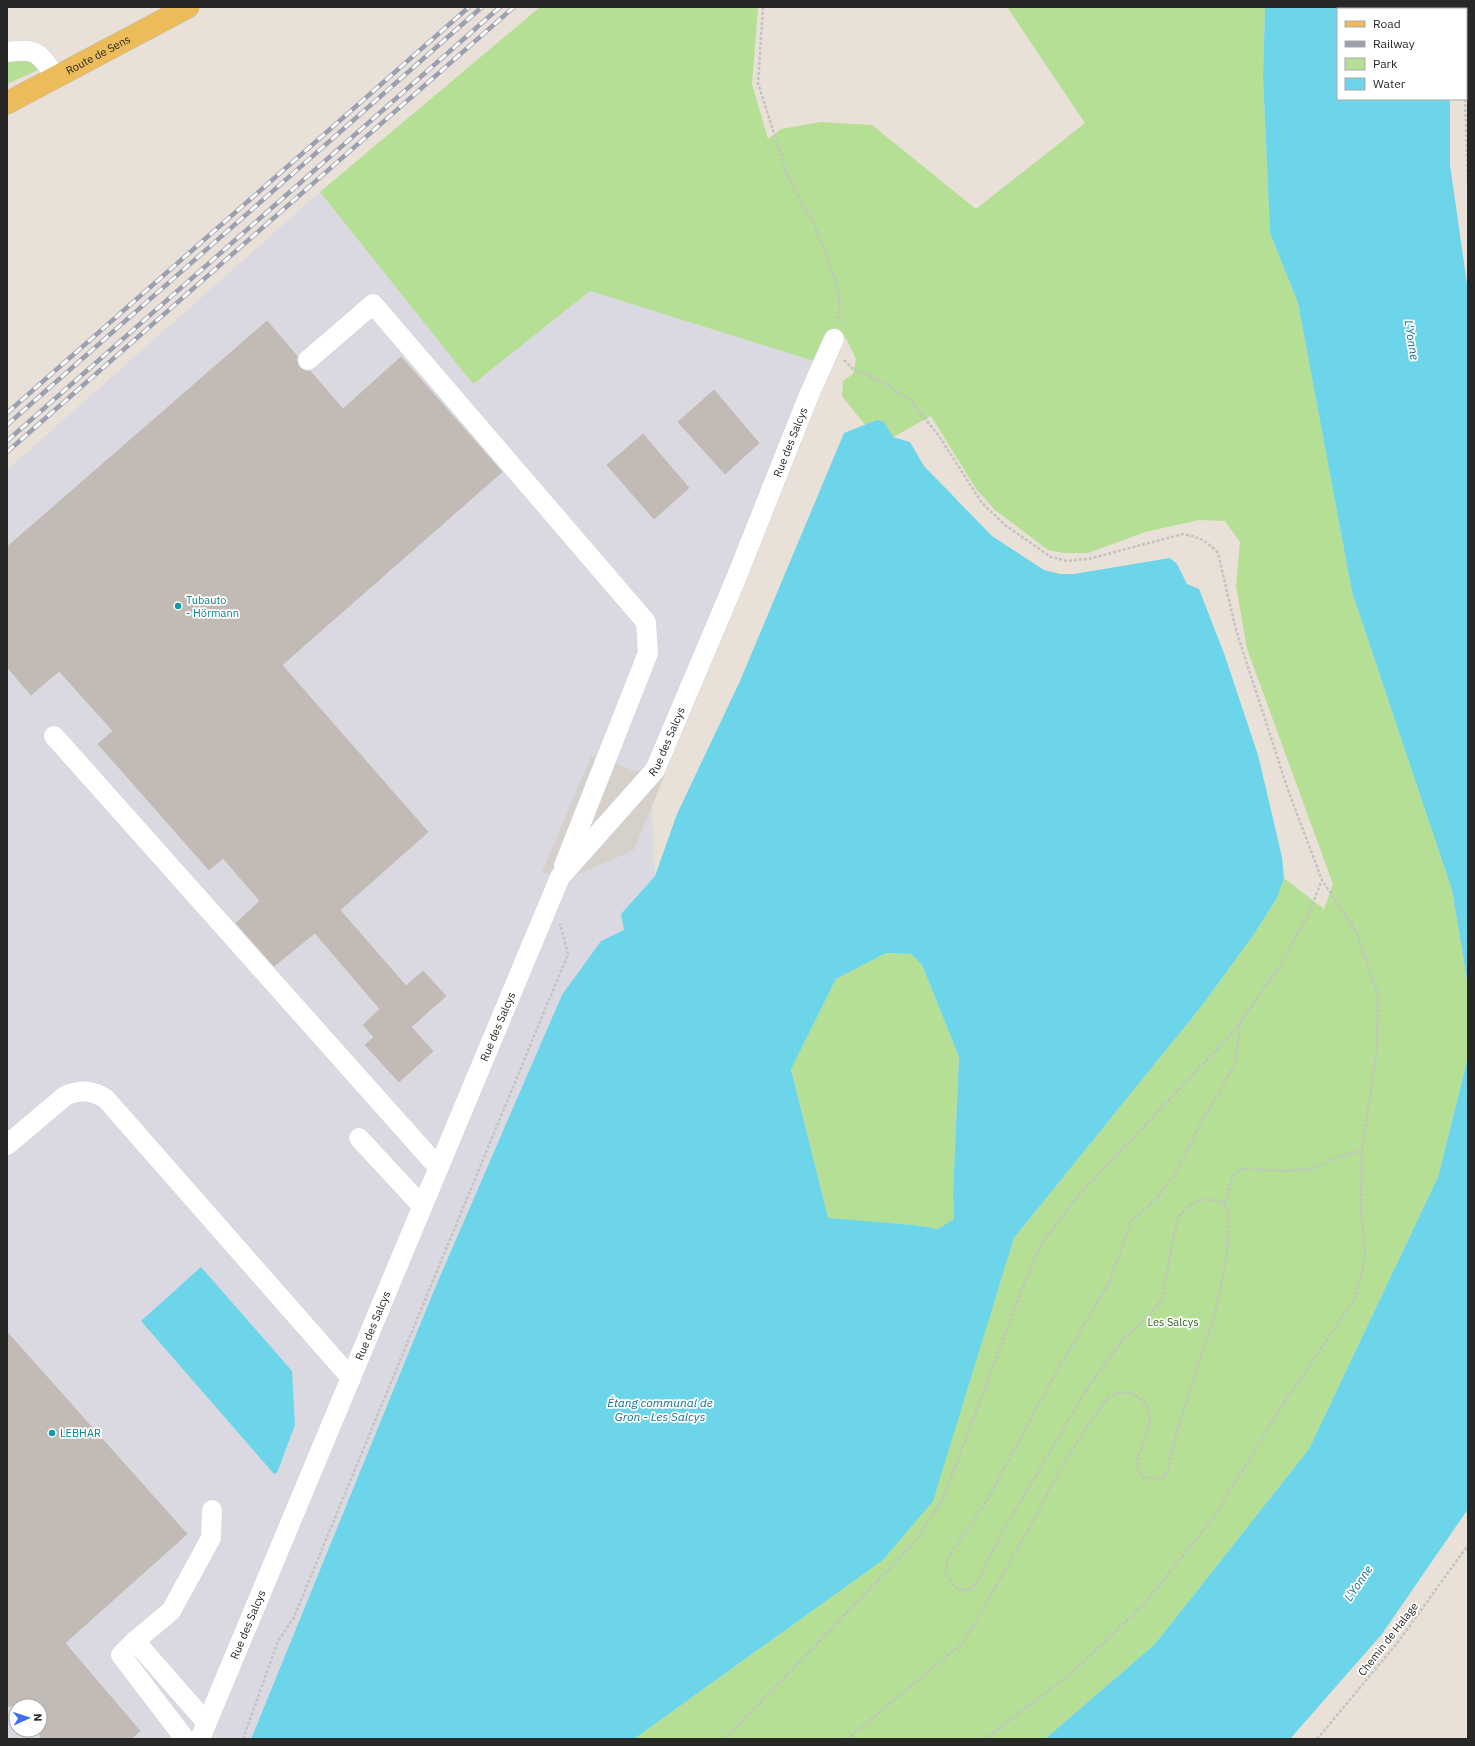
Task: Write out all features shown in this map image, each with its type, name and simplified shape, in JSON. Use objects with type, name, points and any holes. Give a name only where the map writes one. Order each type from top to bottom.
[{"type":"main road","name":"Route de Sens","points":[[7,103],[188,7]]},
{"type":"street","points":[[7,52],[26,49],[40,55],[56,77]]},
{"type":"street","points":[[308,360],[373,304],[646,622],[648,653],[608,751],[556,886]]},
{"type":"street","name":"Rue des Salcys","points":[[203,1730],[556,886],[655,770],[735,581],[809,395],[834,340]]},
{"type":"street","points":[[54,736],[438,1167]]},
{"type":"street","points":[[7,1145],[65,1096],[74,1092],[86,1091],[97,1093],[111,1105],[351,1378]]},
{"type":"street","points":[[359,1138],[422,1206]]},
{"type":"street","points":[[185,1739],[121,1655],[135,1641],[171,1611],[211,1538],[212,1510]]},
{"type":"street","points":[[135,1641],[203,1730]]},
{"type":"path","points":[[763,7],[758,83],[787,174],[816,229],[836,281],[840,305],[834,340],[840,355],[853,369],[880,381],[908,399],[939,436],[982,503],[1005,525],[1050,556],[1067,560],[1088,559],[1183,534],[1198,537],[1209,543],[1218,553],[1236,630],[1285,783],[1322,880],[1356,931],[1378,995],[1377,1049],[1362,1150],[1361,1211],[1365,1256],[1362,1277],[1354,1300],[1283,1404],[1214,1517],[1145,1603],[1074,1671],[985,1739]]},
{"type":"path","points":[[1467,40],[1468,30]]},
{"type":"path","points":[[1465,100],[1468,184]]},
{"type":"path","points":[[725,1739],[915,1542],[943,1499],[1026,1279],[1043,1241],[1077,1197],[1232,1032],[1279,967],[1309,913],[1322,880]]},
{"type":"path","points":[[243,1739],[278,1641],[294,1617],[568,954],[556,886]]},
{"type":"path","points":[[847,1739],[964,1642],[1012,1560],[1060,1470],[1108,1397],[1129,1392],[1142,1400],[1148,1408],[1150,1418],[1148,1431],[1138,1456],[1138,1469],[1144,1477],[1156,1479],[1164,1477],[1169,1467],[1172,1448],[1216,1309],[1226,1261],[1229,1222],[1227,1210],[1222,1202],[1204,1199],[1190,1206],[1179,1216],[1174,1234],[1162,1299],[1151,1314],[1125,1337],[1090,1384],[1003,1531],[978,1581],[971,1588],[962,1590],[956,1587],[946,1574],[948,1559],[989,1497],[1054,1376],[1109,1283],[1131,1222],[1158,1197],[1179,1168],[1202,1121],[1236,1062],[1240,1038],[1240,1021]]},
{"type":"path","points":[[1225,1206],[1231,1181],[1235,1173],[1242,1168],[1282,1171],[1312,1169],[1330,1160],[1362,1150]]},
{"type":"path","name":"Chemin de Halage","points":[[1318,1739],[1398,1642],[1468,1545]]},
{"type":"shaded area","points":[[320,192],[473,383],[590,291],[817,362],[650,768],[655,876],[621,914],[624,930],[601,941],[435,1288],[251,1739],[7,1739],[7,470]]},
{"type":"shaded area","points":[[591,756],[605,759],[634,771],[655,770],[665,774],[634,850],[572,877],[560,877],[542,872]]},
{"type":"green space","name":"Les Salcys","points":[[540,7],[758,7],[752,84],[768,139],[781,129],[821,122],[872,125],[976,209],[1085,123],[1007,7],[1265,7],[1263,77],[1270,233],[1298,303],[1352,592],[1452,890],[1468,985],[1468,1057],[1438,1177],[1309,1449],[1155,1644],[1045,1739],[634,1739],[883,1560],[932,1501],[1014,1238],[1204,1003],[1254,934],[1277,898],[1284,878],[1324,909],[1333,884],[1247,649],[1236,586],[1240,542],[1225,521],[1199,520],[1145,532],[1088,553],[1064,553],[1048,550],[995,510],[976,489],[931,416],[893,437],[877,420],[865,425],[842,396],[843,381],[853,374],[856,359],[846,338],[839,336],[817,362],[590,291],[473,384],[320,192]]},
{"type":"green space","points":[[1468,7],[1468,89],[1467,8],[1452,8]]},
{"type":"green space","points":[[31,52],[38,70],[7,84],[7,54]]},
{"type":"green space","points":[[886,953],[911,954],[922,965],[959,1057],[953,1193],[954,1220],[938,1229],[914,1225],[828,1219],[791,1068],[836,979]]},
{"type":"water","name":"L'Yonne","points":[[1265,7],[1452,7],[1337,8],[1337,100],[1450,100],[1450,165],[1468,291],[1468,985],[1452,890],[1352,592],[1298,303],[1270,233],[1263,77]]},
{"type":"water","name":"Étang communal de Gron - Les Salcys","points":[[877,420],[884,422],[893,437],[910,442],[924,466],[992,536],[1044,570],[1060,574],[1074,574],[1170,558],[1177,564],[1187,584],[1199,589],[1225,656],[1258,755],[1282,857],[1284,878],[1277,898],[1254,934],[1204,1003],[1014,1238],[933,1501],[883,1560],[634,1739],[251,1739],[435,1288],[562,995],[601,941],[624,930],[621,914],[655,876],[677,814],[740,681],[844,433]],"holes":[[[886,953],[911,954],[922,965],[959,1057],[953,1193],[954,1219],[938,1229],[914,1225],[828,1218],[791,1069],[836,979]]]},
{"type":"water","name":"L'Yonne","points":[[1468,1057],[1468,1509],[1382,1634],[1290,1739],[1045,1739],[1155,1644],[1309,1449],[1438,1177]]},
{"type":"water","points":[[201,1267],[292,1371],[295,1425],[277,1473],[274,1474],[141,1321]]},
{"type":"building","name":"Tubauto - Hörmann","points":[[267,321],[297,356],[297,363],[300,368],[305,371],[310,371],[343,409],[401,357],[502,472],[282,665],[428,832],[340,910],[406,986],[423,971],[446,996],[411,1027],[433,1051],[399,1082],[365,1045],[374,1037],[363,1025],[380,1009],[315,933],[274,966],[236,923],[260,901],[223,858],[209,870],[98,744],[113,731],[59,671],[31,695],[7,667],[7,547]]},
{"type":"building","points":[[714,390],[759,443],[725,474],[678,422]]},
{"type":"building","points":[[643,434],[689,488],[654,519],[607,465]]},
{"type":"building","name":"LEBHAR","points":[[7,1332],[187,1534],[65,1643],[140,1731],[131,1739],[40,1739],[48,1738],[48,1698],[8,1698],[7,1706]]},
{"type":"railway","points":[[7,413],[469,7]]},
{"type":"railway","points":[[7,425],[482,7]]},
{"type":"railway","points":[[7,441],[500,7]]},
{"type":"railway","points":[[7,452],[514,7]]},
{"type":"place","name":"Tubauto - Hörmann","points":[[178,606]]},
{"type":"place","name":"LEBHAR","points":[[52,1433]]}]
